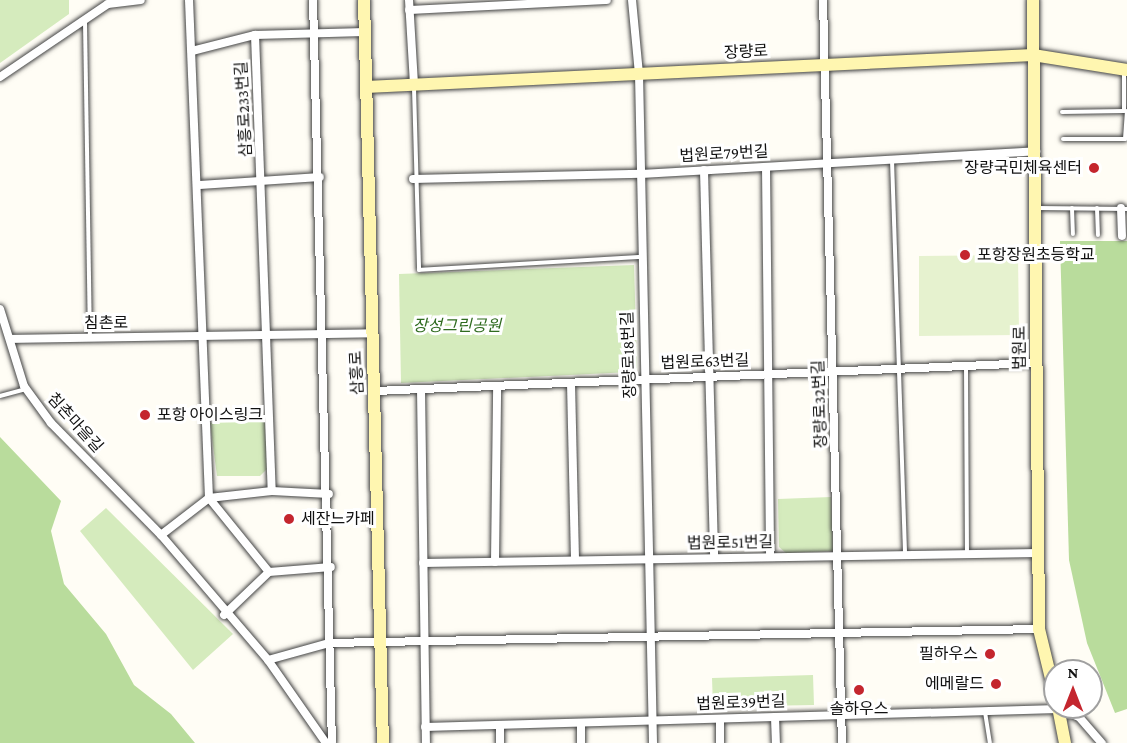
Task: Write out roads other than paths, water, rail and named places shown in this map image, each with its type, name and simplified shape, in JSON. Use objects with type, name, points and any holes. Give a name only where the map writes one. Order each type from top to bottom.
[{"type":"main road","name":"삼흥로","points":[[364,0],[375,391],[378,643],[383,743]]},
{"type":"main road","name":"법원로","points":[[1033,0],[1038,208],[1036,363],[1038,553],[1040,629],[1047,659]]},
{"type":"main road","name":"장량로","points":[[366,87],[1034,55],[1125,70]]},
{"type":"main road","points":[[1060,719],[1065,743]]},
{"type":"street","points":[[0,77],[108,4],[139,0]]},
{"type":"street","points":[[189,0],[200,185],[201,338],[209,498],[269,572]]},
{"type":"street","points":[[313,0],[331,567],[329,643],[332,743]]},
{"type":"street","points":[[414,85],[409,5],[607,0]]},
{"type":"street","name":"장량로18번길","points":[[632,0],[639,74],[640,258],[651,559],[650,636],[653,743]]},
{"type":"street","name":"장량로32번길","points":[[823,0],[840,556],[839,631],[842,743]]},
{"type":"street","name":"삼흥로233번길","points":[[192,51],[255,35],[365,32]]},
{"type":"street","name":"삼흥로233번길","points":[[255,35],[262,182]]},
{"type":"street","name":"법원로79번길","points":[[413,179],[641,174],[828,165],[892,157],[1036,151]]},
{"type":"street","points":[[766,167],[770,557]]},
{"type":"street","points":[[704,170],[707,377],[714,558]]},
{"type":"street","points":[[200,185],[320,177]]},
{"type":"street","points":[[262,182],[272,491]]},
{"type":"street","points":[[1122,236],[1124,208]]},
{"type":"street","name":"침촌마을길","points":[[0,309],[26,389],[51,423],[161,535],[224,615],[268,660],[326,743]]},
{"type":"street","name":"침촌로","points":[[10,339],[267,338],[372,333]]},
{"type":"street","name":"법원로63번길","points":[[375,391],[1036,363]]},
{"type":"street","points":[[571,383],[575,561]]},
{"type":"street","points":[[495,562],[497,386]]},
{"type":"street","points":[[421,389],[422,641],[426,743]]},
{"type":"street","points":[[161,535],[209,498],[272,491],[329,494]]},
{"type":"street","name":"법원로51번길","points":[[423,563],[1038,553]]},
{"type":"street","points":[[224,615],[269,572],[331,567]]},
{"type":"street","points":[[268,660],[329,643],[839,631],[1040,629]]},
{"type":"street","name":"법원로39번길","points":[[425,727],[1043,709]]},
{"type":"street","points":[[775,717],[776,743]]},
{"type":"street","points":[[720,719],[720,743]]},
{"type":"street","points":[[1081,719],[1102,743]]},
{"type":"street","points":[[581,723],[581,743]]},
{"type":"street","points":[[500,725],[501,743]]},
{"type":"lane","points":[[85,21],[90,337]]},
{"type":"lane","points":[[1064,139],[1125,138],[1125,70]]},
{"type":"lane","points":[[414,85],[413,179],[419,270],[640,258]]},
{"type":"lane","points":[[1062,112],[1125,111]]},
{"type":"lane","points":[[892,157],[905,555]]},
{"type":"lane","points":[[1038,208],[1124,208]]},
{"type":"lane","points":[[1072,208],[1073,234]]},
{"type":"lane","points":[[1097,208],[1098,235]]},
{"type":"lane","points":[[966,366],[967,554]]},
{"type":"lane","points":[[0,396],[26,389]]},
{"type":"lane","points":[[985,711],[990,743]]},
{"type":"place","name":"장량국민체육센터","points":[[1094,168]]},
{"type":"place","name":"포항장원초등학교","points":[[965,255]]},
{"type":"place","name":"포항 아이스링크","points":[[145,415]]},
{"type":"place","name":"세잔느카페","points":[[289,519]]},
{"type":"place","name":"필하우스","points":[[990,654]]},
{"type":"place","name":"에메랄드","points":[[996,684]]},
{"type":"place","name":"솔하우스","points":[[859,690]]},
{"type":"park label","name":"장성그린공원","points":[[457,326]]}]
